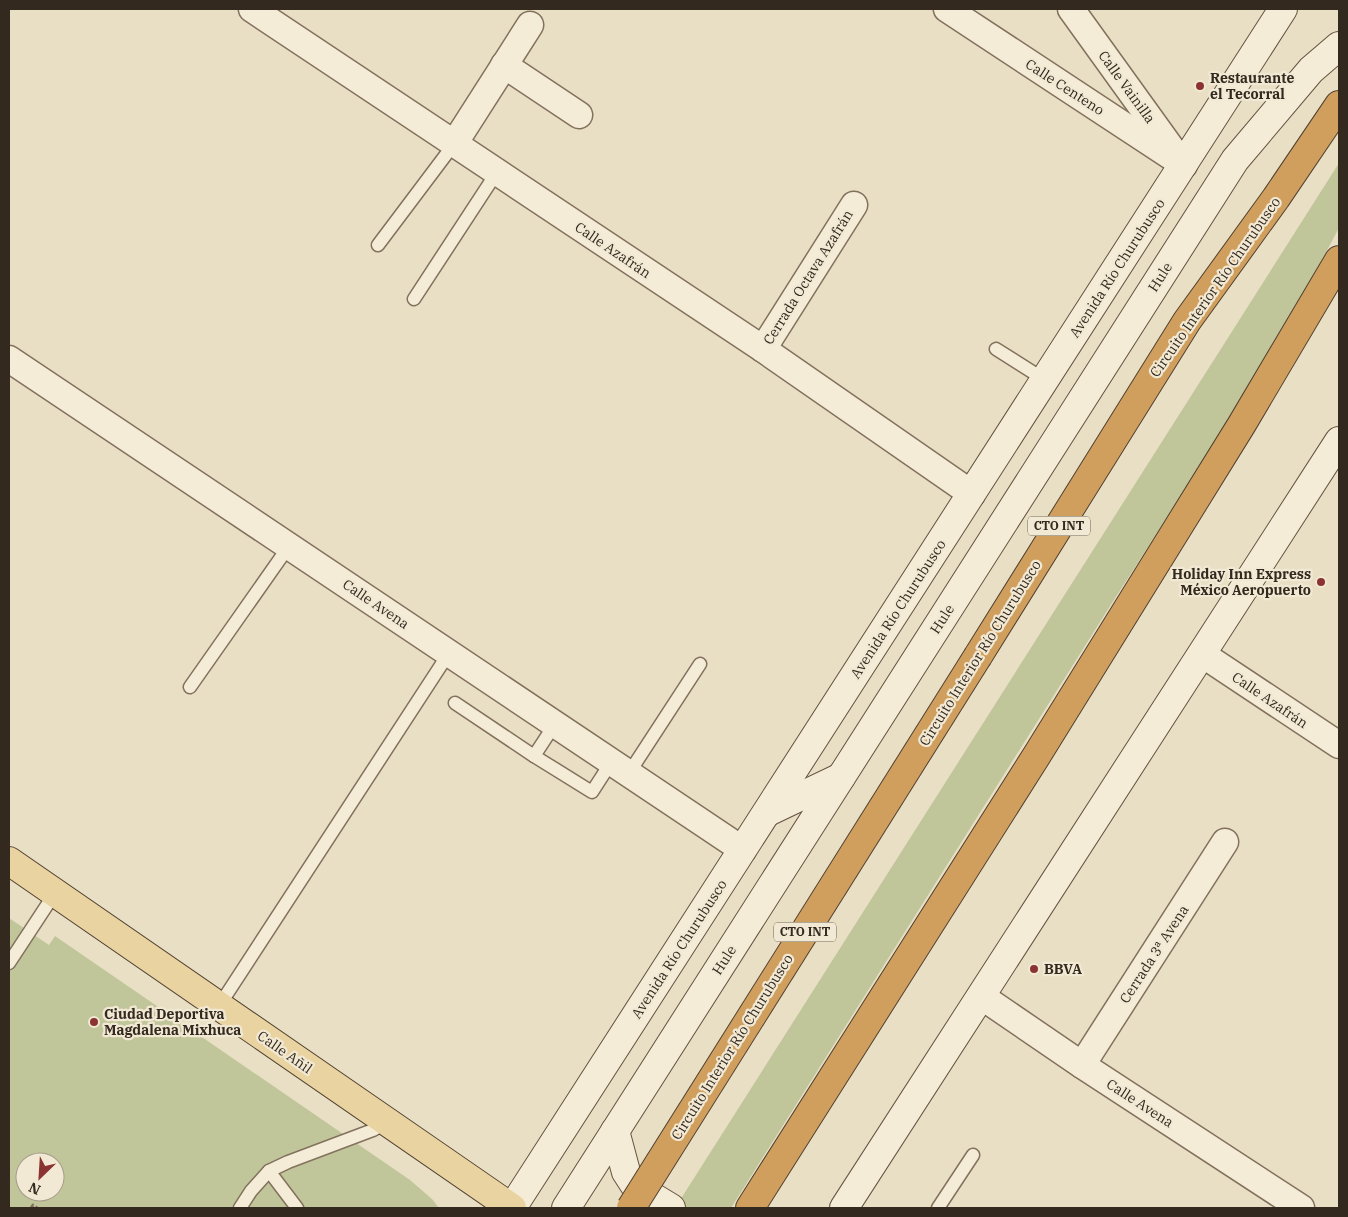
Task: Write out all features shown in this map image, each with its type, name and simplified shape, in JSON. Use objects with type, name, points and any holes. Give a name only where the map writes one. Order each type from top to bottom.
[{"type":"highway","name":"Circuito Interior Río Churubusco","points":[[631,1208],[1187,321],[1276,198],[1339,105]]},
{"type":"highway","points":[[750,1208],[1037,755],[1242,424],[1339,260]]},
{"type":"highway","points":[[1317,300],[1339,286]]},
{"type":"main road","name":"Avenida Río Churubusco","points":[[512,1208],[1283,9]]},
{"type":"main road","name":"Hule","points":[[566,1208],[1235,160],[1311,70],[1339,46]]},
{"type":"main road","points":[[844,1208],[1339,441]]},
{"type":"main road","points":[[768,812],[841,777]]},
{"type":"main road","name":"Calle Añil","points":[[9,861],[512,1208]]},
{"type":"main road","points":[[615,1131],[626,1172],[635,1186],[671,1208]]},
{"type":"street","name":"Calle Azafrán","points":[[252,9],[763,349],[972,494]]},
{"type":"street","name":"Calle Centeno","points":[[947,9],[1184,165]]},
{"type":"street","name":"Calle Vainilla","points":[[1071,9],[1184,165]]},
{"type":"street","points":[[454,144],[530,25]]},
{"type":"street","points":[[504,65],[579,115]]},
{"type":"street","name":"Cerrada Octava Azafrán","points":[[763,349],[854,205]]},
{"type":"street","name":"Calle Avena","points":[[9,359],[743,850]]},
{"type":"street","name":"Calle Azafrán","points":[[1202,654],[1339,745]]},
{"type":"street","name":"Cerrada 3ª Avena","points":[[1082,1065],[1225,842]]},
{"type":"street","name":"Calle Avena","points":[[981,996],[1082,1065],[1301,1208]]},
{"type":"lane","points":[[378,245],[454,144]]},
{"type":"lane","points":[[414,299],[497,172]]},
{"type":"lane","points":[[996,349],[1045,380]]},
{"type":"lane","points":[[190,687],[288,546]]},
{"type":"lane","points":[[219,1006],[449,653]]},
{"type":"lane","points":[[455,703],[592,792],[620,767],[700,664]]},
{"type":"lane","points":[[534,756],[555,724]]},
{"type":"lane","points":[[9,963],[55,893]]},
{"type":"lane","points":[[240,1208],[251,1191],[269,1171],[373,1130],[387,1122]]},
{"type":"lane","points":[[938,1208],[973,1155]]},
{"type":"lane","points":[[269,1171],[297,1208]]},
{"type":"path","points":[[31,1208],[32,1206],[37,1208]]},
{"type":"green space","points":[[1339,163],[1339,228],[1309,284],[1221,433],[731,1208],[675,1208]]},
{"type":"green space","name":"Ciudad Deportiva Magdalena Mixhuca","points":[[9,918],[49,945],[55,936],[410,1180],[432,1199],[439,1208],[9,1208]]},
{"type":"place","name":"Restaurante el Tecorral","points":[[1200,86]]},
{"type":"place","name":"Holiday Inn Express México Aeropuerto","points":[[1321,582]]},
{"type":"place","name":"BBVA","points":[[1034,969]]},
{"type":"place","name":"Ciudad Deportiva Magdalena Mixhuca","points":[[94,1022]]}]
